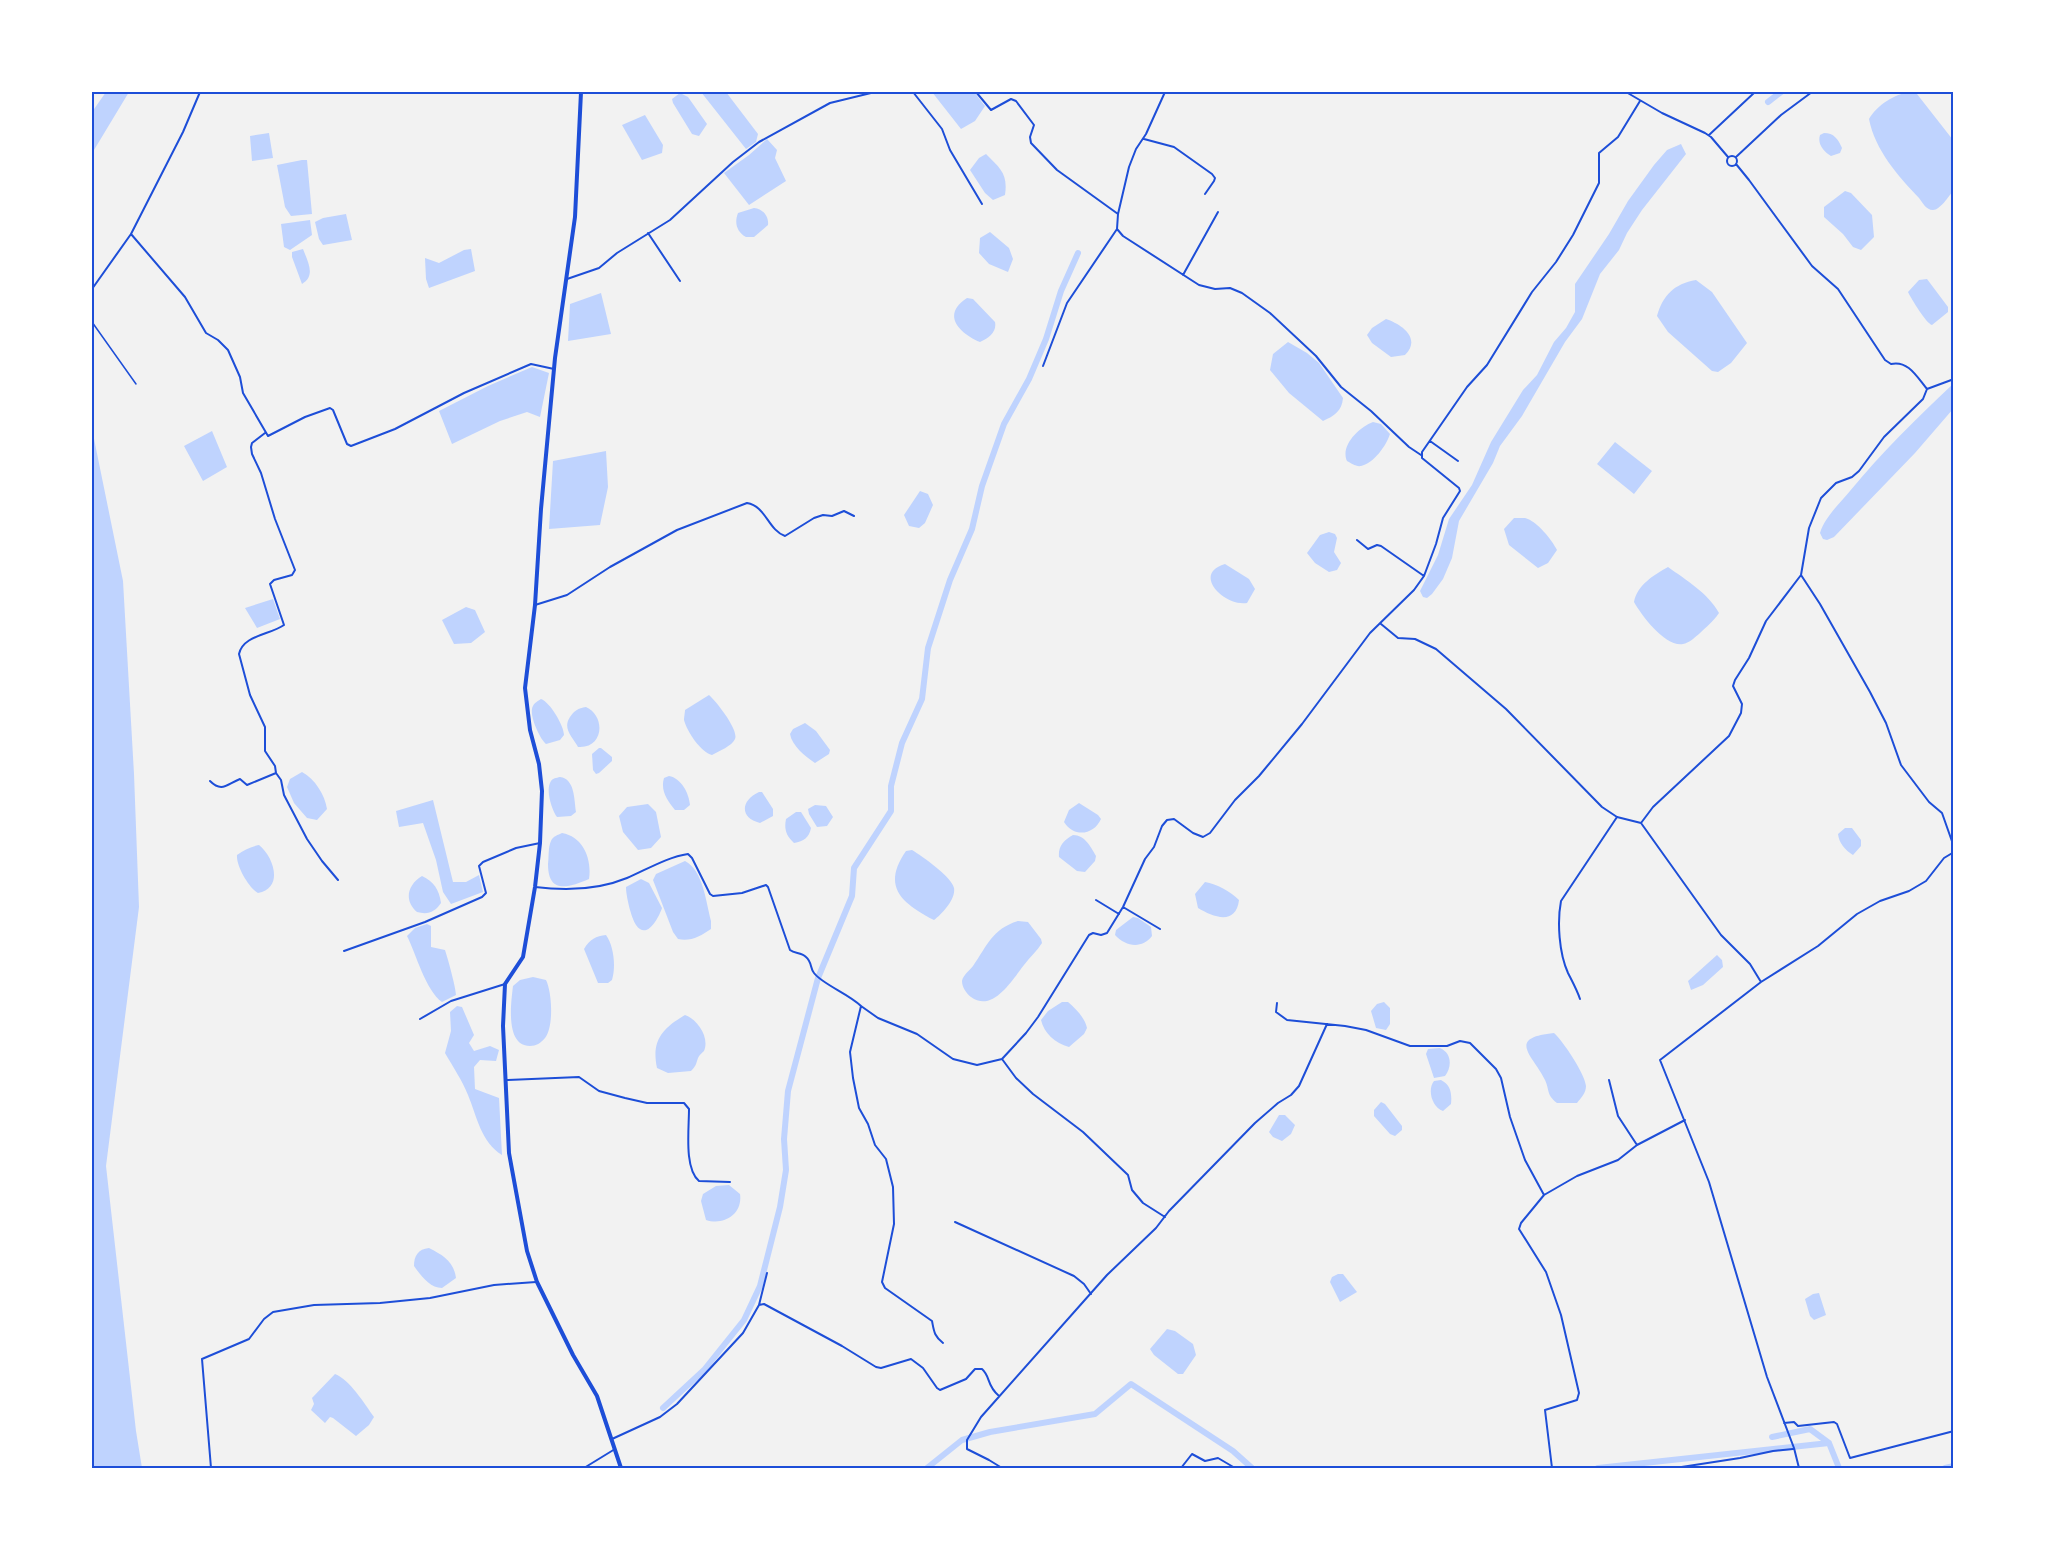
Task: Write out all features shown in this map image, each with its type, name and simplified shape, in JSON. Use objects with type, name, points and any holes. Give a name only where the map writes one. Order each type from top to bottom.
[{"type":"main road","points":[[580,92],[575,217],[554,369],[535,604],[525,688],[530,730],[539,764],[542,791],[540,843],[523,957],[506,984],[503,1026],[509,1153],[527,1251],[537,1282],[573,1355],[597,1396],[621,1468]]},
{"type":"street","points":[[92,289],[131,234],[183,132],[200,92]]},
{"type":"street","points":[[567,279],[599,268],[670,220],[759,142],[830,103],[875,92]]},
{"type":"street","points":[[913,92],[942,129],[950,150],[982,204]]},
{"type":"street","points":[[976,92],[991,110],[1011,99],[1017,101],[1032,122],[1031,143],[1057,170],[1118,214]]},
{"type":"street","points":[[1043,366],[1067,303],[1117,229],[1118,214],[1130,167],[1165,92]]},
{"type":"street","points":[[1626,92],[1709,135],[1728,157],[1728,164],[1731,166],[1736,164]]},
{"type":"street","points":[[1709,135],[1755,92]]},
{"type":"street","points":[[1812,92],[1781,115],[1736,158],[1736,164],[1812,266],[1838,289],[1885,360],[1891,364],[1898,363],[1906,366],[1915,373],[1927,389]]},
{"type":"street","points":[[1421,455],[1467,387],[1497,351],[1532,292],[1556,262],[1573,235],[1599,183],[1599,153],[1618,137],[1640,101]]},
{"type":"street","points":[[1143,139],[1174,147],[1212,174],[1214,181],[1205,194]]},
{"type":"street","points":[[1728,157],[1736,158]]},
{"type":"street","points":[[1183,275],[1218,212]]},
{"type":"street","points":[[535,887],[562,890],[590,888],[623,880],[687,854],[692,858],[713,896],[742,893],[766,885],[790,950],[803,954],[810,960],[815,974],[878,1018],[916,1034],[953,1059],[977,1065],[1002,1059],[1026,1034],[1038,1017],[1089,935],[1093,933],[1101,936],[1107,933],[1123,907],[1145,859],[1154,847],[1162,826],[1167,820],[1174,819],[1193,833],[1203,837],[1210,833],[1239,795],[1259,776],[1302,724],[1356,651],[1380,623],[1414,590],[1424,576],[1443,518],[1460,491],[1341,387],[1316,356],[1270,313],[1242,293],[1230,288],[1215,289],[1199,285],[1141,249],[1117,229]]},
{"type":"street","points":[[648,233],[680,281]]},
{"type":"street","points":[[131,234],[185,297],[206,333],[228,350],[240,377],[243,393],[268,436],[305,417],[330,408],[333,410],[347,444],[351,446],[395,429],[464,393],[531,364],[554,369]]},
{"type":"street","points":[[1641,823],[1653,807],[1729,736],[1741,713],[1742,704],[1733,687],[1735,680],[1749,658],[1766,621],[1801,576],[1809,528],[1821,498],[1836,483],[1852,477],[1859,471],[1884,437],[1923,399],[1927,389],[1953,379]]},
{"type":"street","points":[[266,433],[252,443],[252,454],[261,472],[274,519],[295,570],[292,575],[273,580],[270,584],[284,625],[247,641],[240,648],[239,654],[250,695],[265,727],[265,751],[275,766],[284,795],[307,839],[338,880]]},
{"type":"street","points":[[1430,441],[1458,461]]},
{"type":"street","points":[[535,604],[567,595],[610,567],[677,530],[747,502],[757,505],[778,533],[785,536],[823,515],[832,516],[844,511],[854,516]]},
{"type":"street","points":[[1357,540],[1368,549],[1377,545],[1382,546],[1424,576]]},
{"type":"street","points":[[1801,576],[1820,604],[1870,692],[1886,723],[1901,765],[1929,802],[1942,813],[1953,847]]},
{"type":"street","points":[[1380,623],[1398,638],[1415,639],[1437,650],[1506,709],[1602,807],[1617,818],[1641,823],[1721,935],[1749,964],[1761,982]]},
{"type":"street","points":[[210,781],[220,788],[240,779],[247,785],[276,773]]},
{"type":"street","points":[[1580,999],[1567,971],[1560,937],[1558,916],[1561,901],[1617,818]]},
{"type":"street","points":[[344,951],[425,922],[482,897],[486,893],[479,866],[483,862],[516,848],[540,843]]},
{"type":"street","points":[[1799,1468],[1767,1377],[1709,1182],[1660,1060],[1761,982],[1818,946],[1857,914],[1880,901],[1909,891],[1926,881],[1944,858],[1953,852]]},
{"type":"street","points":[[1096,900],[1119,914]]},
{"type":"street","points":[[1123,907],[1160,929]]},
{"type":"street","points":[[420,1019],[451,1002],[506,984]]},
{"type":"street","points":[[1276,1003],[1276,1011],[1287,1020],[1366,1030],[1410,1046],[1447,1046],[1460,1041],[1470,1043],[1496,1069],[1501,1078],[1510,1117],[1525,1160],[1544,1195]]},
{"type":"street","points":[[861,1006],[850,1052],[853,1078],[859,1108],[868,1124],[875,1145],[886,1159],[893,1187],[894,1224],[882,1282],[885,1288],[932,1321],[933,1332],[944,1343]]},
{"type":"street","points":[[1002,1468],[967,1449],[967,1440],[975,1426],[999,1395],[1091,1294],[1255,1123],[1299,1086],[1328,1024]]},
{"type":"street","points":[[1002,1059],[1016,1078],[1033,1094],[1083,1132],[1128,1175],[1132,1190],[1143,1203],[1165,1217]]},
{"type":"street","points":[[507,1080],[579,1077],[599,1091],[625,1098],[647,1103],[684,1103],[689,1109],[690,1162],[693,1176],[699,1181],[730,1182]]},
{"type":"street","points":[[1609,1080],[1618,1116],[1637,1145]]},
{"type":"street","points":[[1552,1468],[1545,1410],[1572,1403],[1577,1400],[1579,1393],[1561,1315],[1546,1272],[1519,1229],[1521,1223],[1544,1195],[1577,1176],[1618,1160],[1637,1145],[1685,1120]]},
{"type":"street","points":[[955,1222],[1074,1276],[1091,1294]]},
{"type":"street","points":[[611,1439],[640,1428],[677,1404],[743,1333],[759,1305],[767,1273]]},
{"type":"street","points":[[211,1468],[202,1359],[249,1339],[264,1319],[273,1312],[314,1305],[380,1303],[430,1298],[494,1285],[537,1282]]},
{"type":"street","points":[[759,1305],[764,1304],[804,1325],[876,1367],[881,1368],[910,1359],[923,1368],[940,1390],[966,1378],[975,1369],[982,1369],[992,1389],[999,1395]]},
{"type":"street","points":[[1784,1423],[1794,1422],[1798,1426],[1834,1422],[1837,1424],[1848,1455],[1855,1459],[1953,1431]]},
{"type":"street","points":[[584,1468],[615,1449]]},
{"type":"street","points":[[1675,1468],[1740,1458],[1773,1450],[1794,1449]]},
{"type":"street","points":[[1181,1468],[1192,1455],[1205,1461],[1218,1458],[1235,1468]]},
{"type":"lane","points":[[92,322],[136,384]]},
{"type":"water","points":[[106,92],[129,92],[94,150],[92,161],[92,112]]},
{"type":"water","points":[[701,92],[726,92],[758,134],[756,142],[746,149]]},
{"type":"water","points":[[932,92],[974,92],[985,106],[975,121],[961,129]]},
{"type":"water","points":[[1910,92],[1917,94],[1953,140],[1953,191],[1941,205],[1933,210],[1925,206],[1888,162],[1876,141],[1869,119],[1887,101]]},
{"type":"water","points":[[680,93],[688,97],[707,124],[699,136],[692,134],[673,103],[672,99]]},
{"type":"water","points":[[645,115],[663,145],[662,153],[642,160],[622,125]]},
{"type":"water","points":[[269,133],[273,158],[252,161],[250,136]]},
{"type":"water","points":[[1824,133],[1833,135],[1837,139],[1842,148],[1840,153],[1831,156],[1820,145],[1820,135]]},
{"type":"water","points":[[767,139],[777,150],[775,158],[786,181],[749,205],[724,173]]},
{"type":"water","points":[[1681,144],[1686,154],[1642,210],[1619,250],[1600,274],[1582,319],[1565,342],[1522,416],[1500,446],[1493,463],[1459,521],[1452,558],[1443,579],[1432,594],[1427,598],[1423,597],[1420,591],[1438,555],[1449,519],[1472,485],[1491,442],[1523,390],[1537,375],[1554,342],[1566,328],[1575,312],[1575,284],[1654,165],[1667,150]]},
{"type":"water","points":[[986,154],[999,168],[1005,182],[1005,195],[993,200],[985,193],[970,170],[979,158]]},
{"type":"water","points":[[307,160],[312,214],[291,216],[285,207],[277,165]]},
{"type":"water","points":[[1845,191],[1851,193],[1872,215],[1874,237],[1861,250],[1853,247],[1843,234],[1824,217],[1824,207]]},
{"type":"water","points":[[754,208],[765,213],[768,225],[754,237],[746,237],[738,230],[736,224],[738,213]]},
{"type":"water","points":[[346,214],[352,240],[323,245],[319,239],[315,222],[323,218]]},
{"type":"water","points":[[310,220],[312,235],[290,250],[284,247],[281,224]]},
{"type":"water","points":[[990,232],[1009,248],[1013,259],[1008,272],[989,264],[979,253],[980,238]]},
{"type":"water","points":[[303,249],[310,273],[302,284],[292,252]]},
{"type":"water","points":[[471,249],[475,271],[429,288],[425,258],[439,263],[464,250]]},
{"type":"water","points":[[1927,279],[1948,307],[1948,312],[1932,325],[1923,316],[1908,292],[1919,280]]},
{"type":"water","points":[[1696,280],[1712,292],[1747,343],[1731,363],[1718,372],[1712,371],[1668,332],[1657,316],[1670,292],[1681,284]]},
{"type":"water","points":[[601,293],[611,334],[568,341],[570,304]]},
{"type":"water","points":[[967,298],[973,299],[995,322],[992,334],[980,342],[965,334],[954,317],[959,304]]},
{"type":"water","points":[[1386,319],[1398,324],[1408,332],[1411,343],[1405,355],[1391,357],[1372,343],[1367,335],[1372,328]]},
{"type":"water","points":[[1288,342],[1319,363],[1343,398],[1341,406],[1331,417],[1323,421],[1289,393],[1270,370],[1273,354]]},
{"type":"water","points":[[532,367],[549,373],[540,417],[527,412],[500,421],[452,444],[439,411]]},
{"type":"water","points":[[1953,384],[1953,409],[1915,453],[1834,537],[1823,539],[1820,533],[1822,527],[1837,506],[1887,449]]},
{"type":"water","points":[[1373,422],[1381,424],[1390,434],[1386,444],[1375,458],[1366,464],[1361,466],[1347,461],[1348,443],[1362,428]]},
{"type":"water","points":[[92,429],[123,581],[134,774],[139,907],[106,1166],[142,1468],[92,1468]]},
{"type":"water","points":[[212,431],[227,467],[203,481],[184,446]]},
{"type":"water","points":[[1615,442],[1652,471],[1634,494],[1597,464]]},
{"type":"water","points":[[606,451],[608,487],[600,525],[549,529],[553,461]]},
{"type":"water","points":[[920,491],[928,494],[933,505],[925,523],[919,528],[909,526],[904,515]]},
{"type":"water","points":[[1514,518],[1530,520],[1552,541],[1557,550],[1548,563],[1538,568],[1509,545],[1504,529]]},
{"type":"water","points":[[1329,532],[1335,534],[1337,538],[1334,552],[1341,563],[1337,570],[1329,572],[1315,563],[1307,553],[1320,535]]},
{"type":"water","points":[[1225,564],[1249,579],[1255,589],[1247,603],[1238,603],[1221,595],[1211,582],[1211,575],[1215,569]]},
{"type":"water","points":[[1668,567],[1703,593],[1719,613],[1699,634],[1683,644],[1676,644],[1662,636],[1642,615],[1634,602],[1642,586]]},
{"type":"water","points":[[273,599],[280,619],[257,628],[245,608]]},
{"type":"water","points":[[466,607],[475,610],[485,632],[471,643],[454,644],[442,620]]},
{"type":"water","points":[[709,695],[726,716],[735,735],[731,744],[712,755],[703,750],[695,741],[684,720],[685,710]]},
{"type":"water","points":[[541,699],[556,715],[564,735],[560,740],[546,744],[538,732],[532,715],[534,705]]},
{"type":"water","points":[[586,707],[597,717],[599,731],[593,743],[578,747],[567,725],[575,711]]},
{"type":"water","points":[[805,723],[816,731],[830,750],[829,754],[815,763],[796,747],[790,734],[793,729]]},
{"type":"water","points":[[599,748],[612,757],[612,761],[596,774],[593,770],[592,754]]},
{"type":"water","points":[[302,772],[315,783],[326,804],[327,809],[317,820],[307,818],[294,803],[287,787],[290,779]]},
{"type":"water","points":[[669,776],[681,783],[686,791],[690,805],[684,810],[675,810],[665,796],[664,778]]},
{"type":"water","points":[[560,777],[569,781],[573,790],[576,812],[571,816],[557,817],[551,805],[549,785],[553,779]]},
{"type":"water","points":[[762,792],[773,809],[773,816],[760,823],[748,817],[745,809],[753,795]]},
{"type":"water","points":[[433,800],[453,882],[466,882],[479,875],[483,892],[451,904],[443,892],[436,860],[423,823],[399,827],[396,811]]},
{"type":"water","points":[[1079,803],[1101,819],[1089,831],[1073,831],[1064,822],[1069,810]]},
{"type":"water","points":[[648,804],[656,812],[661,837],[651,848],[638,850],[623,832],[619,816],[627,807]]},
{"type":"water","points":[[815,805],[826,806],[833,817],[827,826],[817,827],[809,814],[808,809]]},
{"type":"water","points":[[796,812],[801,812],[811,828],[806,838],[794,843],[787,835],[785,823],[786,819]]},
{"type":"water","points":[[1845,828],[1852,828],[1861,840],[1861,846],[1853,855],[1843,846],[1838,834]]},
{"type":"water","points":[[562,833],[576,839],[588,857],[589,879],[574,885],[555,884],[549,874],[549,846],[553,838]]},
{"type":"water","points":[[1073,835],[1084,839],[1096,856],[1095,861],[1085,872],[1077,871],[1059,857],[1062,844]]},
{"type":"water","points":[[259,845],[269,857],[274,879],[266,890],[258,893],[244,876],[237,855]]},
{"type":"water","points":[[912,850],[942,873],[954,888],[951,901],[934,920],[904,900],[895,884],[899,864],[906,851]]},
{"type":"water","points":[[685,861],[691,865],[700,879],[711,929],[695,938],[682,940],[678,939],[673,932],[653,880],[656,874]]},
{"type":"water","points":[[422,876],[435,886],[441,903],[434,911],[428,913],[417,912],[409,898],[410,888]]},
{"type":"water","points":[[641,879],[649,883],[662,908],[652,926],[644,930],[640,929],[634,921],[626,891],[626,887]]},
{"type":"water","points":[[1205,882],[1223,888],[1239,900],[1233,913],[1223,917],[1198,908],[1195,894]]},
{"type":"water","points":[[1133,917],[1151,927],[1152,936],[1139,945],[1124,942],[1115,935],[1116,930]]},
{"type":"water","points":[[1018,921],[1028,922],[1042,943],[1001,993],[987,1001],[979,1001],[971,997],[963,985],[964,977],[996,933]]},
{"type":"water","points":[[427,924],[431,926],[431,947],[445,950],[455,986],[456,995],[442,1002],[426,981],[407,936],[415,928]]},
{"type":"water","points":[[606,935],[612,951],[613,975],[612,980],[608,983],[598,983],[584,949],[594,939]]},
{"type":"water","points":[[1717,955],[1722,960],[1723,967],[1703,985],[1691,990],[1688,981]]},
{"type":"water","points":[[533,977],[546,980],[551,1001],[551,1018],[545,1038],[538,1044],[530,1046],[522,1044],[513,1031],[511,1003],[513,986],[520,980]]},
{"type":"water","points":[[1062,1002],[1068,1002],[1074,1008],[1082,1017],[1087,1028],[1084,1034],[1069,1047],[1051,1037],[1041,1020],[1048,1011]]},
{"type":"water","points":[[1384,1002],[1390,1008],[1390,1024],[1386,1030],[1376,1028],[1371,1011],[1377,1004]]},
{"type":"water","points":[[457,1006],[462,1007],[474,1035],[469,1043],[474,1051],[490,1046],[499,1050],[496,1061],[480,1060],[474,1067],[475,1089],[499,1098],[502,1155],[484,1136],[466,1089],[445,1053],[451,1031],[450,1012]]},
{"type":"water","points":[[685,1015],[694,1020],[701,1029],[705,1040],[704,1051],[691,1071],[668,1073],[657,1068],[657,1042],[670,1025]]},
{"type":"water","points":[[1554,1033],[1573,1058],[1585,1081],[1585,1091],[1577,1103],[1557,1103],[1554,1100],[1527,1049],[1530,1039]]},
{"type":"water","points":[[1440,1048],[1449,1057],[1449,1069],[1445,1076],[1434,1078],[1426,1054],[1428,1049]]},
{"type":"water","points":[[1441,1080],[1449,1087],[1451,1097],[1451,1104],[1443,1111],[1433,1102],[1431,1093],[1434,1081]]},
{"type":"water","points":[[1381,1102],[1402,1126],[1402,1130],[1395,1136],[1390,1134],[1374,1116],[1374,1110]]},
{"type":"water","points":[[1279,1115],[1285,1115],[1295,1125],[1291,1134],[1282,1141],[1273,1137],[1269,1132]]},
{"type":"water","points":[[729,1185],[740,1194],[735,1213],[725,1220],[706,1220],[701,1201],[703,1194],[716,1186]]},
{"type":"water","points":[[429,1248],[447,1260],[455,1272],[456,1278],[442,1288],[430,1284],[414,1266],[417,1254]]},
{"type":"water","points":[[1343,1274],[1357,1292],[1340,1302],[1330,1282],[1332,1277]]},
{"type":"water","points":[[1819,1293],[1826,1315],[1814,1320],[1810,1316],[1805,1299]]},
{"type":"water","points":[[1167,1329],[1175,1331],[1193,1344],[1196,1355],[1183,1374],[1178,1374],[1154,1355],[1150,1349]]},
{"type":"water","points":[[335,1374],[351,1387],[374,1417],[369,1425],[356,1436],[333,1418],[330,1417],[325,1423],[311,1410],[314,1404],[312,1398]]},
{"type":"waterway","points":[[1768,102],[1781,92]]},
{"type":"waterway","points":[[663,1408],[704,1370],[744,1320],[760,1286],[780,1207],[786,1170],[784,1139],[788,1091],[818,978],[852,896],[854,868],[891,811],[891,786],[902,743],[922,699],[928,648],[950,580],[972,529],[982,486],[1004,424],[1029,379],[1046,339],[1061,291],[1078,253]]},
{"type":"waterway","points":[[927,1468],[962,1440],[990,1432],[1095,1414],[1131,1384],[1233,1451],[1252,1468]]},
{"type":"waterway","points":[[1772,1437],[1810,1429],[1829,1443],[1839,1468]]},
{"type":"waterway","points":[[1598,1468],[1829,1443]]},
{"type":"waterway","points":[[1945,1468],[1954,1466]]}]
